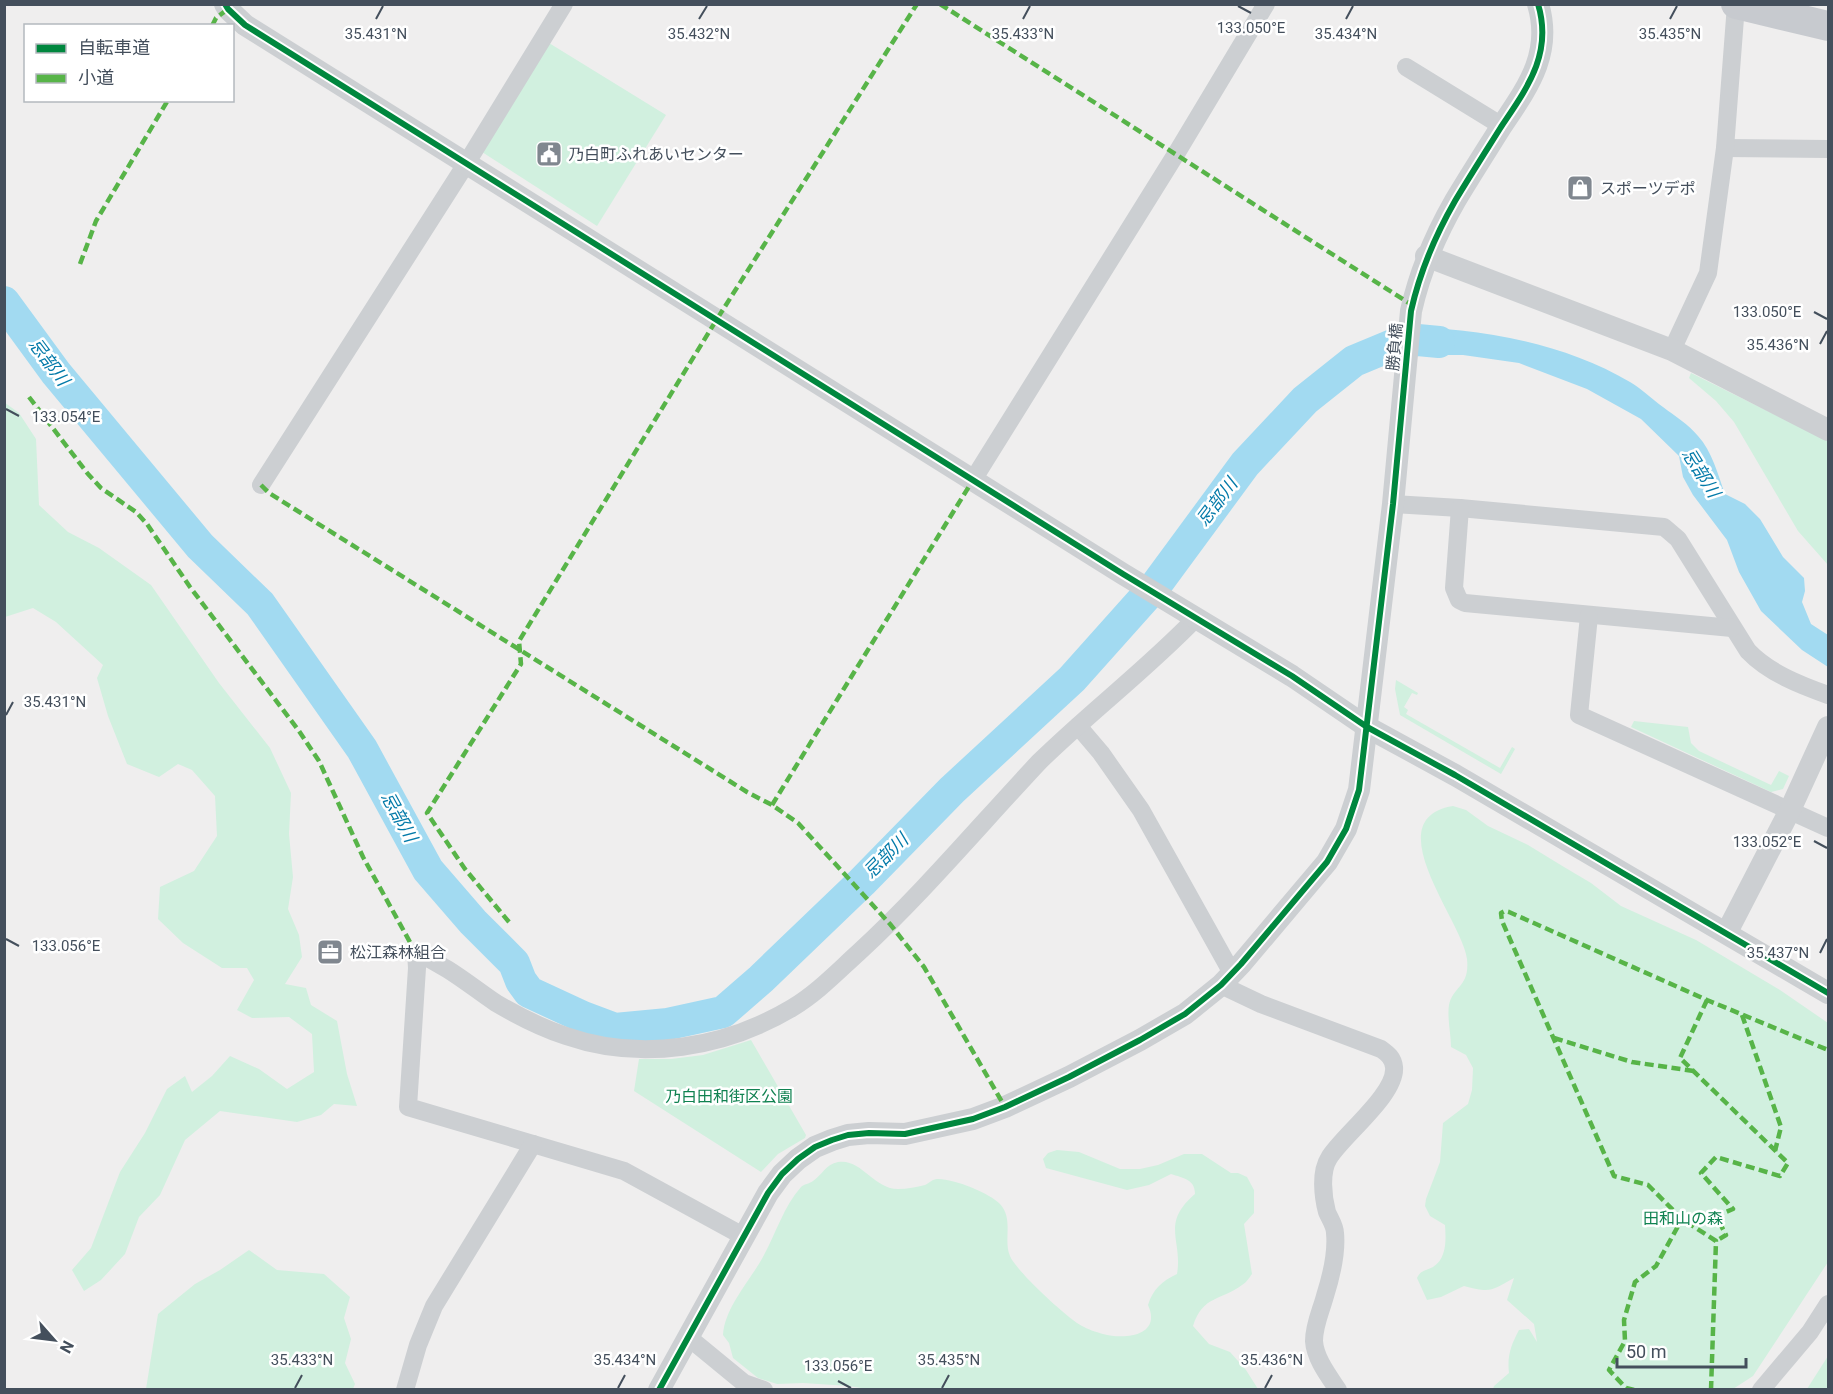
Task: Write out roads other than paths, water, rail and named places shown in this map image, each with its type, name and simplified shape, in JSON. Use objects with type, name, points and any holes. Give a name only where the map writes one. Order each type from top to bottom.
[{"type":"main road","points":[[1736,5],[1828,26]]},
{"type":"street","points":[[225,4],[245,25],[1123,574],[1292,676],[1366,727],[1455,775],[1828,993]]},
{"type":"street","points":[[261,485],[466,164],[564,4]]},
{"type":"street","points":[[973,480],[1176,154],[1266,4]]},
{"type":"street","name":"勝負橋","points":[[659,1389],[743,1236],[782,1174],[798,1159],[815,1148],[848,1135],[905,1134],[932,1130],[974,1119],[1005,1107],[1140,1040],[1185,1014],[1226,979],[1327,862],[1346,829],[1359,790],[1393,504],[1411,311],[1426,256],[1454,202],[1533,78],[1541,49],[1541,15],[1538,4]]},
{"type":"street","points":[[1672,350],[1708,273],[1725,148],[1736,5]]},
{"type":"street","points":[[1406,67],[1502,126]]},
{"type":"street","points":[[1725,148],[1828,149]]},
{"type":"street","points":[[1426,256],[1672,350],[1827,425]]},
{"type":"street","points":[[1393,504],[1664,527],[1678,539],[1748,651],[1758,661],[1786,677],[1828,695]]},
{"type":"street","points":[[1460,508],[1454,588],[1459,600],[1474,605],[1732,628]]},
{"type":"street","points":[[743,1236],[634,1176],[408,1107],[416,953],[438,962],[496,1002],[537,1024],[567,1037],[600,1045],[630,1049],[665,1049],[722,1039],[761,1024],[812,995],[890,924],[1039,762],[1175,640],[1194,616]]},
{"type":"street","points":[[1589,616],[1580,715],[1828,828]]},
{"type":"street","points":[[1078,726],[1101,753],[1141,810],[1226,979],[1261,1004],[1381,1048],[1390,1056],[1394,1067],[1389,1084],[1369,1113],[1329,1157],[1324,1167],[1327,1210],[1335,1231],[1335,1245],[1314,1340],[1317,1353],[1338,1389]]},
{"type":"street","points":[[1727,932],[1790,810],[1828,727]]},
{"type":"street","points":[[405,1389],[418,1345],[434,1306],[533,1144]]},
{"type":"street","points":[[1761,1389],[1810,1332],[1828,1304]]},
{"type":"street","points":[[688,1337],[744,1383],[764,1389]]},
{"type":"water","points":[[1397,327],[1487,334],[1547,347],[1604,368],[1630,382],[1682,421],[1703,442],[1725,494],[1745,504],[1760,519],[1783,557],[1804,578],[1805,591],[1802,602],[1811,624],[1828,635],[1828,667],[1802,650],[1761,611],[1739,572],[1727,540],[1693,495],[1683,477],[1679,456],[1641,419],[1587,389],[1519,363],[1463,355],[1425,355],[1395,360]]},
{"type":"waterway","name":"忌部川","points":[[4,302],[56,373],[200,546],[260,604],[362,749],[428,870],[473,922],[514,963],[521,981],[529,992],[615,1029],[668,1024],[723,1012],[761,979],[862,882],[952,790],[1072,679],[1156,585],[1245,464],[1305,400],[1354,361],[1407,339],[1439,342]]},
{"type":"place","name":"乃白町ふれあいセンター","points":[[549,154]]},
{"type":"place","name":"スポーツデポ","points":[[1580,188]]},
{"type":"place","name":"松江森林組合","points":[[330,952]]},
{"type":"park label","name":"乃白田和街区公園","points":[[729,1096]]},
{"type":"park label","name":"田和山の森","points":[[1683,1218]]}]
